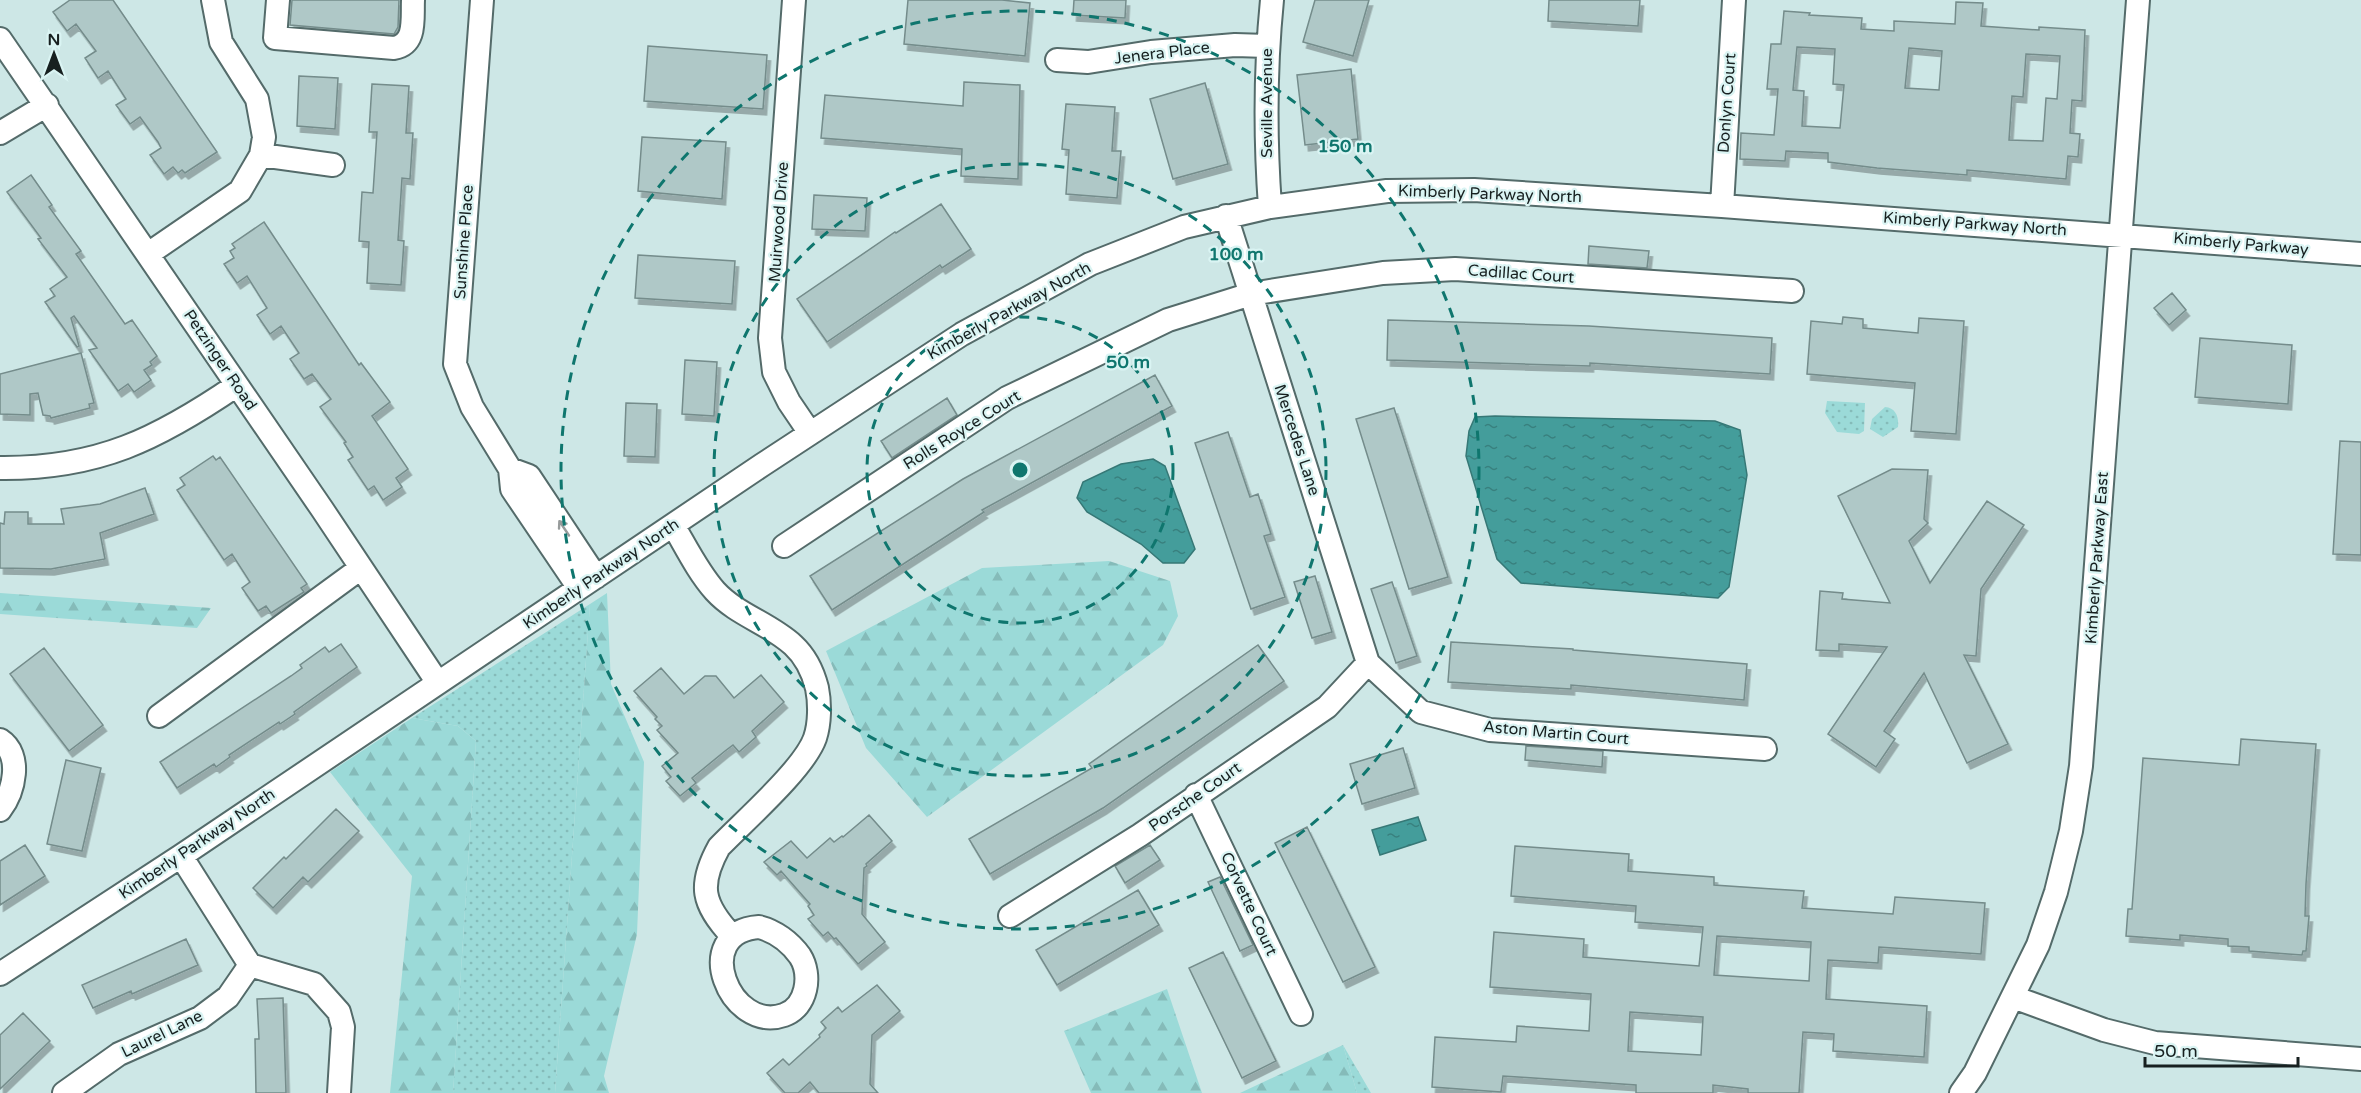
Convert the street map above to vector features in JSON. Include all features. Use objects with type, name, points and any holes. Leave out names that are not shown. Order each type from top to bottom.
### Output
[{"type":"street","points":[[148,254],[240,191],[261,155],[264,137],[257,99],[221,42],[213,0]]},
{"type":"street","points":[[278,0],[275,38],[394,48],[407,43],[411,38],[413,0]]},
{"type":"street","name":"Sunshine Place","points":[[482,0],[455,364],[472,407],[510,469],[512,489],[588,582]]},
{"type":"street","name":"Muirwood Drive","points":[[794,0],[770,338],[774,372],[789,402],[810,433]]},
{"type":"street","name":"Seville Avenue","points":[[1270,207],[1265,140],[1267,46],[1272,0]]},
{"type":"street","name":"Donlyn Court","points":[[1722,206],[1734,0]]},
{"type":"street","name":"Kimberly Parkway East","points":[[1961,1093],[1975,1073],[2038,945],[2056,892],[2071,831],[2081,766],[2138,0]]},
{"type":"street","name":"Petzinger Road","points":[[0,39],[438,683]]},
{"type":"street","name":"Jenera Place","points":[[1057,60],[1088,62],[1151,52],[1235,45],[1267,46]]},
{"type":"street","points":[[0,133],[47,105]]},
{"type":"street","points":[[261,155],[333,165]]},
{"type":"street","name":"Kimberly Parkway North","points":[[0,974],[181,856],[810,433],[962,334],[1090,264],[1184,227],[1270,207],[1387,191],[1474,190],[2120,234]]},
{"type":"street","name":"Mercedes Lane","points":[[1226,216],[1368,663]]},
{"type":"street","name":"Kimberly Parkway","points":[[2120,234],[2361,254]]},
{"type":"street","name":"Cadillac Court","points":[[1251,294],[1383,273],[1455,269],[1792,291]]},
{"type":"street","name":"Rolls Royce Court","points":[[784,546],[1007,398],[1168,320],[1251,294]]},
{"type":"street","points":[[0,468],[46,466],[104,456],[157,434],[197,412],[237,385]]},
{"type":"street","points":[[673,525],[714,590],[744,615],[778,633],[795,647],[806,660],[818,693],[818,723],[815,738],[803,759],[719,847],[709,864],[704,884],[708,905],[719,923],[732,936]]},
{"type":"street","points":[[159,716],[361,568]]},
{"type":"street","name":"Aston Martin Court","points":[[1368,663],[1421,712],[1490,730],[1765,749]]},
{"type":"street","name":"Porsche Court","points":[[1010,916],[1140,835],[1327,707],[1368,663]]},
{"type":"street","points":[[0,740],[6,744],[13,759],[12,788],[0,810]]},
{"type":"street","name":"Corvette Court","points":[[1196,795],[1301,1014]]},
{"type":"street","points":[[181,856],[250,965],[314,984],[339,1012],[343,1027],[339,1093]]},
{"type":"street","name":"Laurel Lane","points":[[72,1091],[119,1054],[200,1018],[228,997],[250,965]]},
{"type":"street","points":[[2013,997],[2093,1026],[2155,1043],[2361,1059]]},
{"type":"green space","points":[[1827,401],[1865,403],[1864,431],[1859,434],[1837,432],[1825,413]]},
{"type":"green space","points":[[1885,407],[1892,409],[1896,414],[1898,427],[1883,437],[1870,429],[1872,419]]},
{"type":"green space","points":[[1109,561],[1170,581],[1178,616],[1163,645],[927,817],[866,748],[826,651],[982,568]]},
{"type":"green space","points":[[0,593],[211,608],[197,628],[0,614]]},
{"type":"green space","points":[[607,593],[611,684],[644,762],[637,934],[604,1076],[609,1093],[555,1093],[590,604]]},
{"type":"green space","points":[[590,604],[555,1093],[453,1093],[476,741],[458,726],[412,718]]},
{"type":"green space","points":[[412,718],[458,726],[476,741],[453,1093],[390,1093],[412,876],[330,772]]},
{"type":"green space","points":[[1167,989],[1202,1093],[1091,1093],[1064,1031]]},
{"type":"green space","points":[[1343,1045],[1371,1093],[1357,1093]]},
{"type":"green space","points":[[1343,1045],[1357,1093],[1240,1093]]},
{"type":"water","points":[[1475,417],[1715,421],[1740,430],[1747,475],[1729,587],[1718,598],[1521,583],[1497,559],[1466,456],[1469,431]]},
{"type":"water","points":[[1153,459],[1165,466],[1195,549],[1184,563],[1163,563],[1141,544],[1087,512],[1077,498],[1083,482],[1121,464]]},
{"type":"water","points":[[1418,817],[1426,840],[1380,855],[1372,830]]},
{"type":"building","points":[[70,0],[113,0],[217,152],[185,173],[182,170],[178,173],[173,167],[164,174],[150,155],[161,148],[158,142],[140,117],[130,124],[116,105],[126,99],[108,71],[98,78],[85,58],[96,51],[76,24],[67,31],[53,12]]},
{"type":"building","points":[[292,0],[399,0],[398,27],[394,34],[290,25]]},
{"type":"building","points":[[908,0],[1002,0],[1030,3],[1025,56],[904,44]]},
{"type":"building","points":[[1074,0],[1126,0],[1125,18],[1073,15]]},
{"type":"building","points":[[1315,0],[1369,0],[1353,56],[1303,42]]},
{"type":"building","points":[[1549,0],[1640,0],[1638,26],[1548,21]]},
{"type":"building","points":[[1956,2],[1983,3],[1981,26],[2085,30],[2082,101],[2072,100],[2070,133],[2080,134],[2078,157],[2068,156],[2066,179],[1967,170],[1967,175],[1877,168],[1828,162],[1828,153],[1786,151],[1785,161],[1740,159],[1741,133],[1774,135],[1778,89],[1767,89],[1771,44],[1781,44],[1784,11],[1862,18],[1861,29],[1894,31],[1894,21],[1955,24]],"holes":[[[1797,47],[1835,49],[1833,84],[1844,85],[1840,128],[1802,126],[1804,91],[1793,90]],[[1909,48],[1942,51],[1939,90],[1905,88]],[[2026,54],[2060,56],[2057,99],[2046,98],[2043,141],[2009,140],[2012,96],[2023,97]]]},
{"type":"building","points":[[648,46],[767,55],[763,109],[644,101]]},
{"type":"building","points":[[1351,69],[1358,139],[1305,145],[1297,75]]},
{"type":"building","points":[[299,76],[338,78],[335,129],[297,126]]},
{"type":"building","points":[[964,82],[1020,85],[1018,179],[961,176],[962,149],[821,138],[825,95],[963,106]]},
{"type":"building","points":[[1205,83],[1228,164],[1173,179],[1150,99]]},
{"type":"building","points":[[372,84],[409,86],[406,133],[413,133],[410,179],[402,178],[398,240],[404,241],[401,285],[367,283],[369,242],[359,241],[362,192],[373,193],[377,132],[369,132]]},
{"type":"building","points":[[1066,104],[1115,107],[1112,151],[1121,151],[1117,198],[1066,194],[1069,150],[1062,149]]},
{"type":"building","points":[[642,137],[726,142],[722,199],[638,191]]},
{"type":"building","points":[[31,175],[52,205],[49,207],[81,251],[76,254],[125,324],[132,320],[157,356],[150,362],[152,365],[144,370],[151,380],[134,392],[128,384],[118,391],[89,350],[97,348],[74,316],[71,318],[79,346],[77,347],[45,302],[55,296],[50,289],[67,277],[7,192]]},
{"type":"building","points":[[814,195],[867,198],[865,231],[812,229]]},
{"type":"building","points":[[941,204],[971,249],[942,268],[940,265],[827,342],[797,299],[895,232]]},
{"type":"building","points":[[264,222],[359,365],[361,363],[390,402],[372,416],[408,469],[396,478],[402,487],[383,500],[374,486],[368,490],[348,460],[353,457],[344,443],[346,442],[320,407],[331,399],[312,374],[304,379],[290,359],[299,353],[281,326],[270,334],[257,315],[267,308],[247,276],[237,283],[224,264],[234,258],[230,251],[235,248],[232,244]]},
{"type":"building","points":[[1589,246],[1649,251],[1647,268],[1588,264]]},
{"type":"building","points":[[638,255],[735,261],[732,304],[635,298]]},
{"type":"building","points":[[2172,293],[2186,310],[2169,325],[2154,308]]},
{"type":"building","points":[[1843,317],[1863,319],[1863,328],[1918,333],[1919,318],[1964,321],[1956,434],[1911,431],[1915,383],[1807,374],[1811,321],[1842,324]]},
{"type":"building","points":[[1388,320],[1589,326],[1772,338],[1770,374],[1590,363],[1590,366],[1387,360]]},
{"type":"building","points":[[2200,338],[2292,345],[2288,404],[2195,397]]},
{"type":"building","points":[[81,353],[94,403],[89,404],[90,408],[51,418],[43,415],[38,393],[30,394],[30,415],[0,414],[0,374]]},
{"type":"building","points":[[685,360],[717,362],[714,416],[682,414]]},
{"type":"building","points":[[1155,375],[1172,406],[982,510],[984,512],[832,610],[810,576],[963,479]]},
{"type":"building","points":[[947,398],[957,415],[892,458],[881,441]]},
{"type":"building","points":[[626,403],[657,404],[655,457],[624,456]]},
{"type":"building","points":[[1394,408],[1448,577],[1409,589],[1356,419]]},
{"type":"building","points":[[1228,432],[1250,497],[1258,494],[1271,534],[1264,536],[1285,597],[1251,609],[1195,443]]},
{"type":"building","points":[[2340,441],[2361,442],[2361,555],[2333,554]]},
{"type":"building","points":[[213,456],[216,460],[220,457],[307,584],[301,588],[304,592],[271,613],[266,606],[258,611],[242,588],[250,582],[232,554],[224,560],[177,490],[185,485],[180,478]]},
{"type":"building","points":[[1892,469],[1928,470],[1924,519],[1928,523],[1909,541],[1930,583],[1987,501],[2024,525],[1981,589],[1976,656],[1964,655],[2008,744],[1967,763],[1924,673],[1884,731],[1895,739],[1876,767],[1828,734],[1887,647],[1839,644],[1839,651],[1816,650],[1820,591],[1843,593],[1842,599],[1890,603],[1838,496]]},
{"type":"building","points":[[145,488],[154,514],[100,533],[105,559],[51,569],[0,568],[0,523],[4,524],[5,512],[28,512],[28,524],[64,524],[61,509],[100,504]]},
{"type":"building","points":[[1315,576],[1332,632],[1312,638],[1294,582]]},
{"type":"building","points":[[1392,582],[1417,656],[1396,663],[1371,589]]},
{"type":"building","points":[[1451,642],[1573,649],[1747,664],[1744,700],[1571,685],[1571,689],[1448,682]]},
{"type":"building","points":[[341,644],[357,667],[294,712],[295,714],[229,755],[230,757],[216,767],[214,764],[177,788],[160,762],[291,676],[302,668],[300,665],[325,647],[329,652]]},
{"type":"building","points":[[1258,645],[1284,681],[1103,808],[990,874],[969,839],[1092,768],[1089,764]]},
{"type":"building","points":[[44,648],[103,725],[69,751],[10,674]]},
{"type":"building","points":[[661,668],[684,694],[705,676],[716,676],[734,698],[761,675],[784,702],[752,731],[756,737],[739,752],[733,745],[725,751],[692,778],[696,783],[680,796],[666,781],[671,777],[662,766],[678,753],[657,730],[662,726],[655,719],[657,717],[634,691]]},
{"type":"building","points":[[2241,739],[2316,744],[2306,884],[2305,916],[2309,916],[2306,951],[2303,951],[2302,955],[2249,951],[2249,947],[2228,946],[2228,939],[2180,935],[2180,940],[2126,936],[2128,909],[2132,909],[2143,758],[2239,765]]},
{"type":"building","points":[[1526,746],[1603,751],[1602,767],[1525,760]]},
{"type":"building","points":[[1403,748],[1415,788],[1362,804],[1350,764]]},
{"type":"building","points":[[66,760],[101,768],[82,851],[47,844]]},
{"type":"building","points":[[336,809],[359,831],[308,882],[303,877],[273,908],[253,888]]},
{"type":"building","points":[[869,815],[892,841],[864,868],[862,914],[885,942],[858,964],[836,938],[834,939],[828,932],[823,936],[808,919],[814,915],[808,906],[810,904],[781,871],[777,875],[764,862],[791,841],[807,858],[830,838],[834,842],[843,837]]},
{"type":"building","points":[[1307,827],[1375,967],[1343,982],[1275,843]]},
{"type":"building","points":[[25,845],[45,876],[0,905],[0,861]]},
{"type":"building","points":[[1150,845],[1160,860],[1125,883],[1115,866]]},
{"type":"building","points":[[1515,846],[1629,854],[1628,871],[1714,877],[1714,885],[1804,891],[1802,908],[1893,914],[1895,897],[1985,903],[1981,954],[1879,947],[1878,963],[1828,960],[1826,999],[1927,1006],[1924,1057],[1833,1051],[1834,1034],[1803,1032],[1799,1093],[1748,1093],[1748,1089],[1713,1085],[1713,1093],[1636,1093],[1636,1085],[1503,1076],[1501,1092],[1432,1087],[1435,1037],[1516,1042],[1517,1026],[1589,1031],[1591,994],[1490,987],[1494,932],[1584,939],[1583,957],[1699,966],[1703,927],[1635,922],[1636,906],[1511,896]],"holes":[[[1717,936],[1811,942],[1809,981],[1714,975]],[[1630,1012],[1703,1017],[1701,1055],[1628,1051]]]},
{"type":"building","points":[[1220,877],[1253,945],[1240,951],[1208,882]]},
{"type":"building","points":[[1138,890],[1159,925],[1057,985],[1036,950]]},
{"type":"building","points":[[186,939],[198,965],[132,994],[131,991],[93,1008],[82,985]]},
{"type":"building","points":[[1223,952],[1276,1061],[1242,1078],[1189,968]]},
{"type":"building","points":[[877,985],[900,1011],[872,1035],[870,1084],[878,1093],[819,1093],[810,1082],[798,1093],[785,1093],[767,1073],[783,1059],[789,1065],[820,1037],[819,1035],[826,1028],[821,1022],[838,1007],[842,1012]]},
{"type":"building","points":[[283,998],[286,1093],[256,1093],[255,1039],[259,1039],[257,999]]},
{"type":"building","points":[[23,1013],[50,1041],[0,1089],[0,1035]]}]
